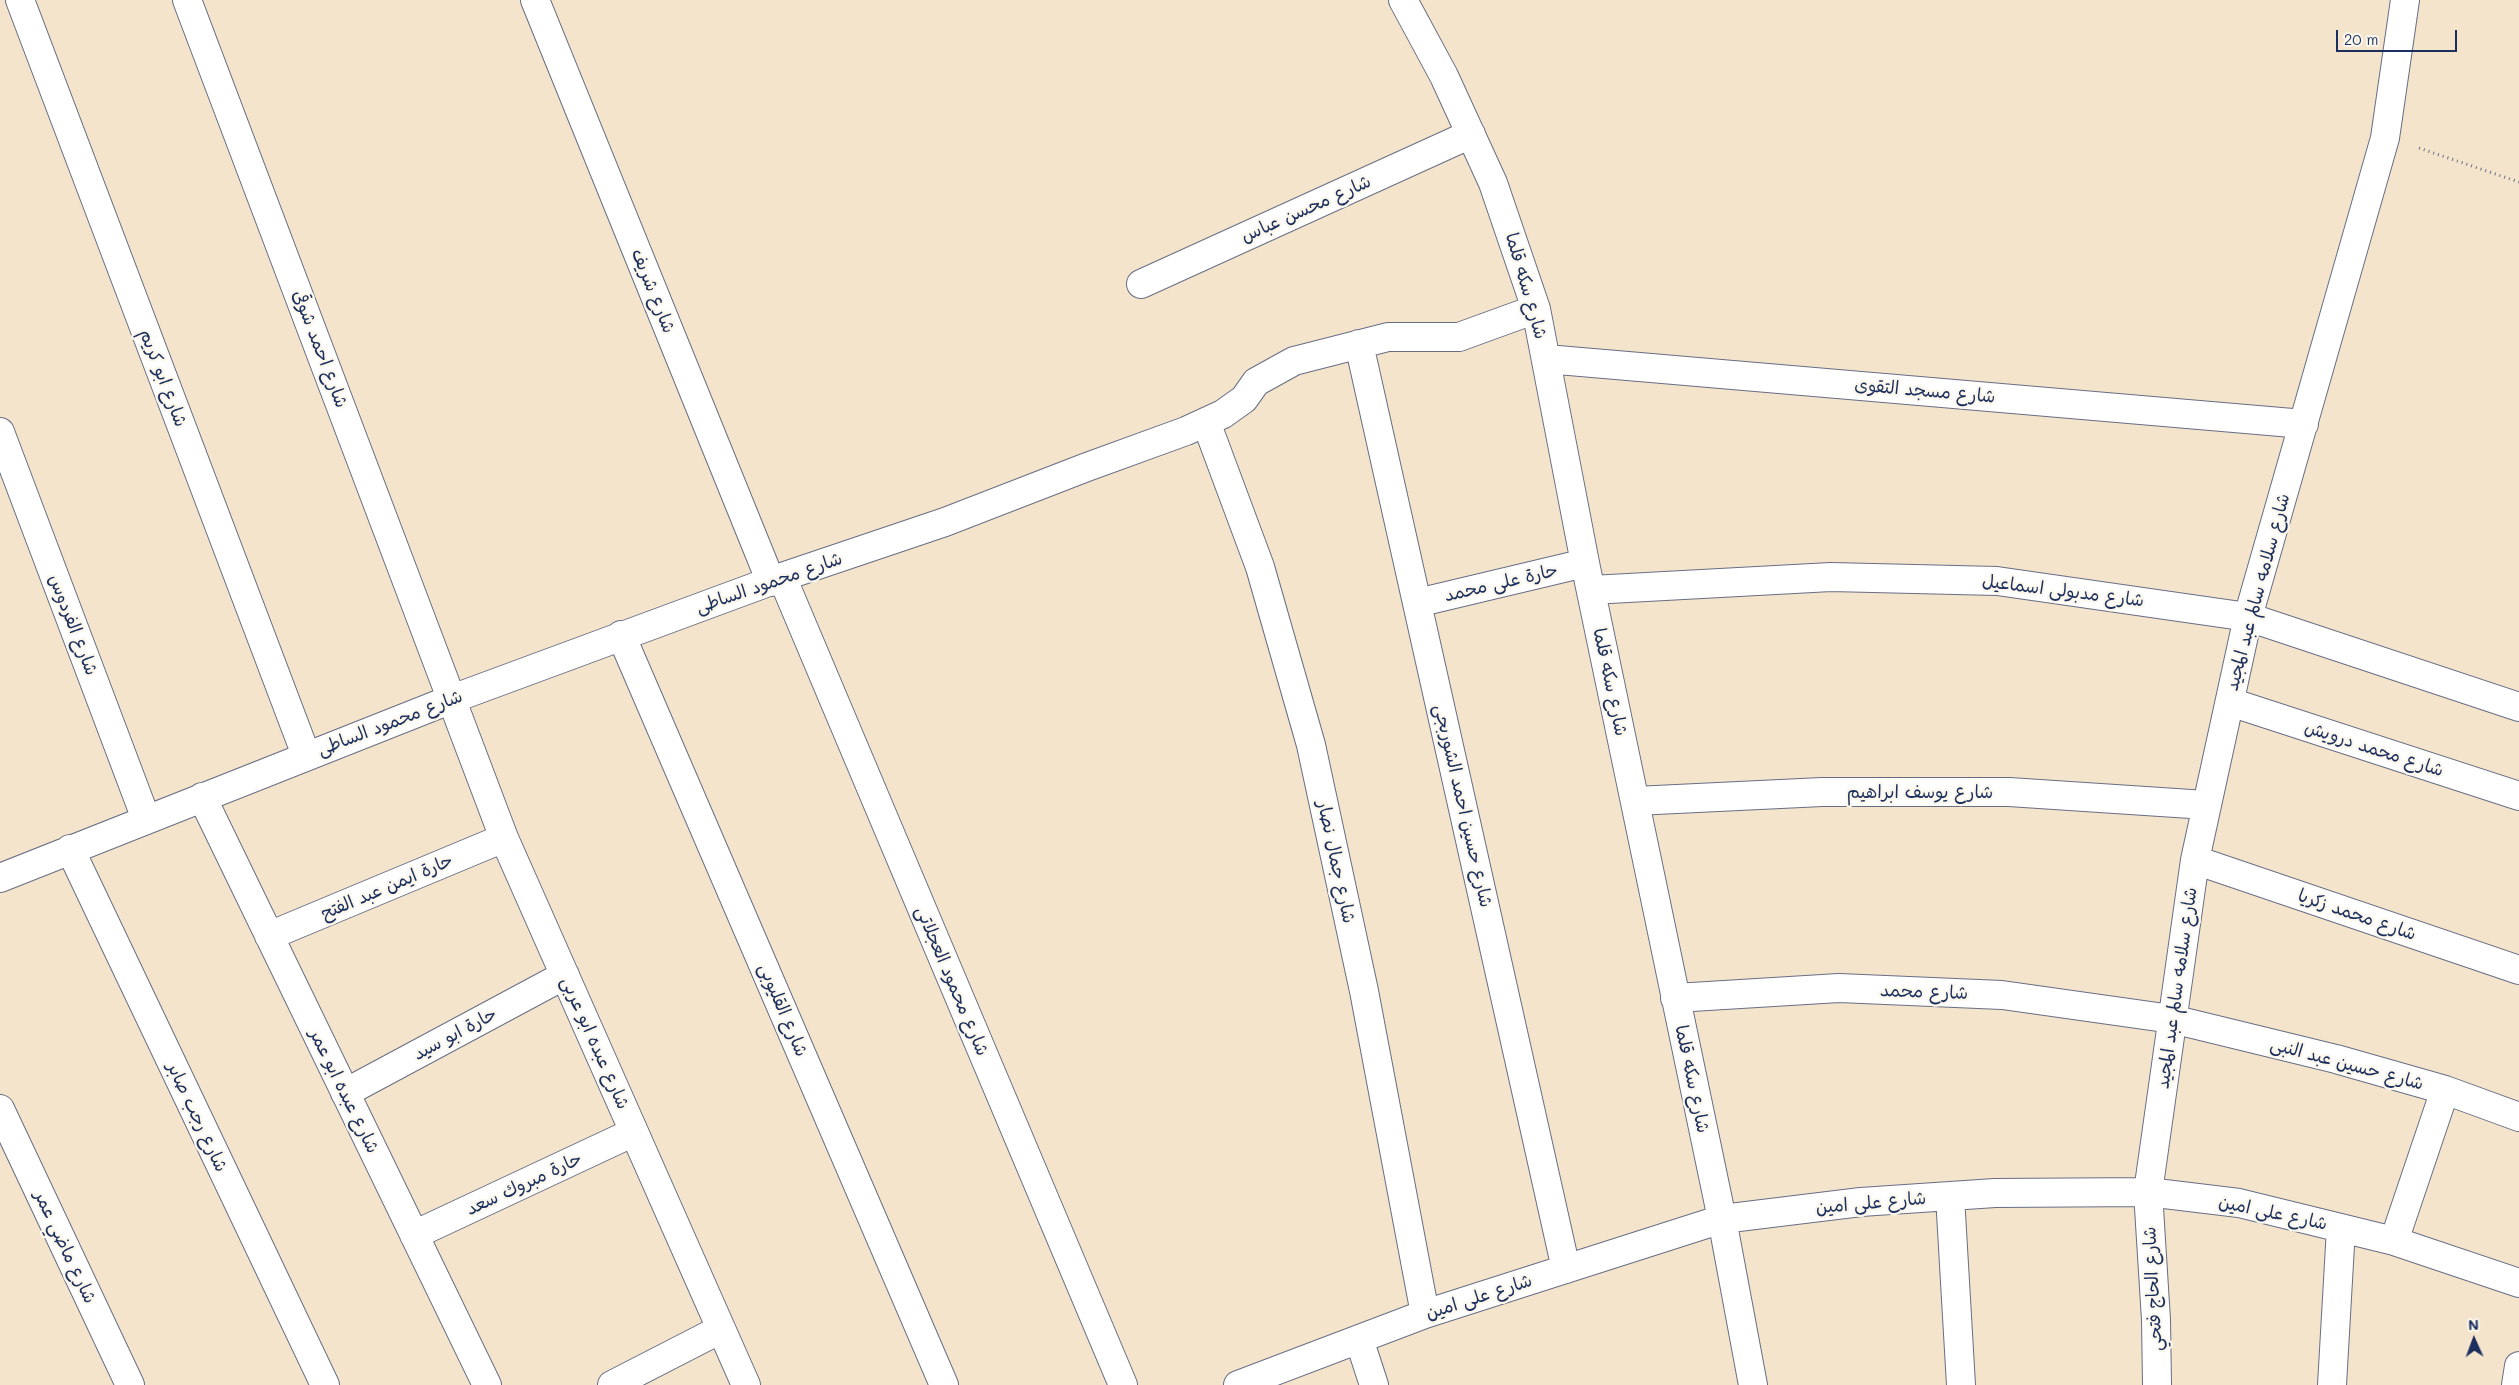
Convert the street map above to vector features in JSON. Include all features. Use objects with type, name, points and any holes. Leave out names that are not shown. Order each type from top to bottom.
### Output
[{"type":"street","name":"شارع ابو كريم","points":[[20,0],[306,755]]},
{"type":"street","name":"شارع احمد شوقى","points":[[187,0],[452,699]]},
{"type":"street","name":"شارع شريف","points":[[535,0],[776,579]]},
{"type":"street","name":"شارع سكه قلما","points":[[1403,0],[1444,76],[1493,183],[1536,309],[1585,563],[1674,998],[1722,1219],[1753,1385]]},
{"type":"street","name":"شارع سلامه سالم عبد المجيد","points":[[2148,1192],[2194,860],[2248,616],[2385,138],[2405,0]]},
{"type":"street","name":"شارع محسن عباس","points":[[1141,284],[1471,134]]},
{"type":"street","name":"شارع محمود الساطى","points":[[0,878],[306,755],[452,699],[776,579],[945,522],[1206,422],[1223,414],[1244,399],[1256,382],[1276,369],[1294,361],[1388,337],[1459,337],[1536,309]]},
{"type":"street","name":"شارع حسين احمد الشوربجى","points":[[1359,344],[1566,1269]]},
{"type":"street","name":"شارع مسجد التقوى","points":[[1546,359],[2304,424]]},
{"type":"street","name":"شارع جمال نصار","points":[[1206,422],[1260,566],[1310,745],[1364,991],[1425,1314]]},
{"type":"street","name":"شارع الفردوس","points":[[0,432],[146,819]]},
{"type":"street","name":"حارة على محمد","points":[[1417,603],[1585,563]]},
{"type":"street","name":"شارع مدبولى اسماعيل","points":[[1591,590],[1831,577],[1998,581],[2248,616],[2519,707]]},
{"type":"street","name":"شارع محمود العجلاتى","points":[[776,579],[1123,1385]]},
{"type":"street","name":"شارع القليوبى","points":[[621,636],[944,1385]]},
{"type":"street","name":"شارع عبده ابو عربى","points":[[452,699],[504,838],[746,1385]]},
{"type":"street","name":"شارع محمد درويش","points":[[2230,702],[2519,796]]},
{"type":"street","name":"شارع يوسف ابراهيم","points":[[1635,802],[1822,792],[1999,792],[2206,805]]},
{"type":"street","name":"شارع عبده ابو عمر","points":[[202,797],[487,1385]]},
{"type":"street","name":"حارة ايمن عبد الفتح","points":[[269,936],[504,838]]},
{"type":"street","name":"شارع رجب صابر","points":[[70,849],[325,1385]]},
{"type":"street","name":"شارع محمد زكريا","points":[[2194,860],[2519,970]]},
{"type":"street","name":"حارة ابو سيد","points":[[345,1093],[565,975]]},
{"type":"street","name":"شارع محمد","points":[[1674,998],[1838,988],[2002,995],[2172,1019]]},
{"type":"street","name":"شارع حسين عبد النبى","points":[[2172,1019],[2336,1059],[2445,1090],[2519,1117]]},
{"type":"street","points":[[2394,1241],[2445,1090]]},
{"type":"street","name":"شارع ماضي عمر","points":[[0,1109],[130,1385]]},
{"type":"street","name":"حارة مبروك سعد","points":[[414,1235],[634,1132]]},
{"type":"street","name":"شارع على امين","points":[[1238,1385],[1425,1314],[1722,1219],[1861,1202],[1995,1193],[2148,1192],[2239,1203],[2394,1241],[2519,1284]]},
{"type":"street","name":"شارع الحاج فتحي","points":[[2148,1192],[2156,1320],[2157,1385]]},
{"type":"street","points":[[1950,1196],[1961,1385]]},
{"type":"street","points":[[2332,1385],[2341,1228]]},
{"type":"street","points":[[612,1385],[721,1329]]},
{"type":"street","points":[[1359,1339],[1374,1385]]},
{"type":"street","points":[[2516,1385],[2519,1366]]},
{"type":"path","points":[[2385,138],[2519,182]]}]
